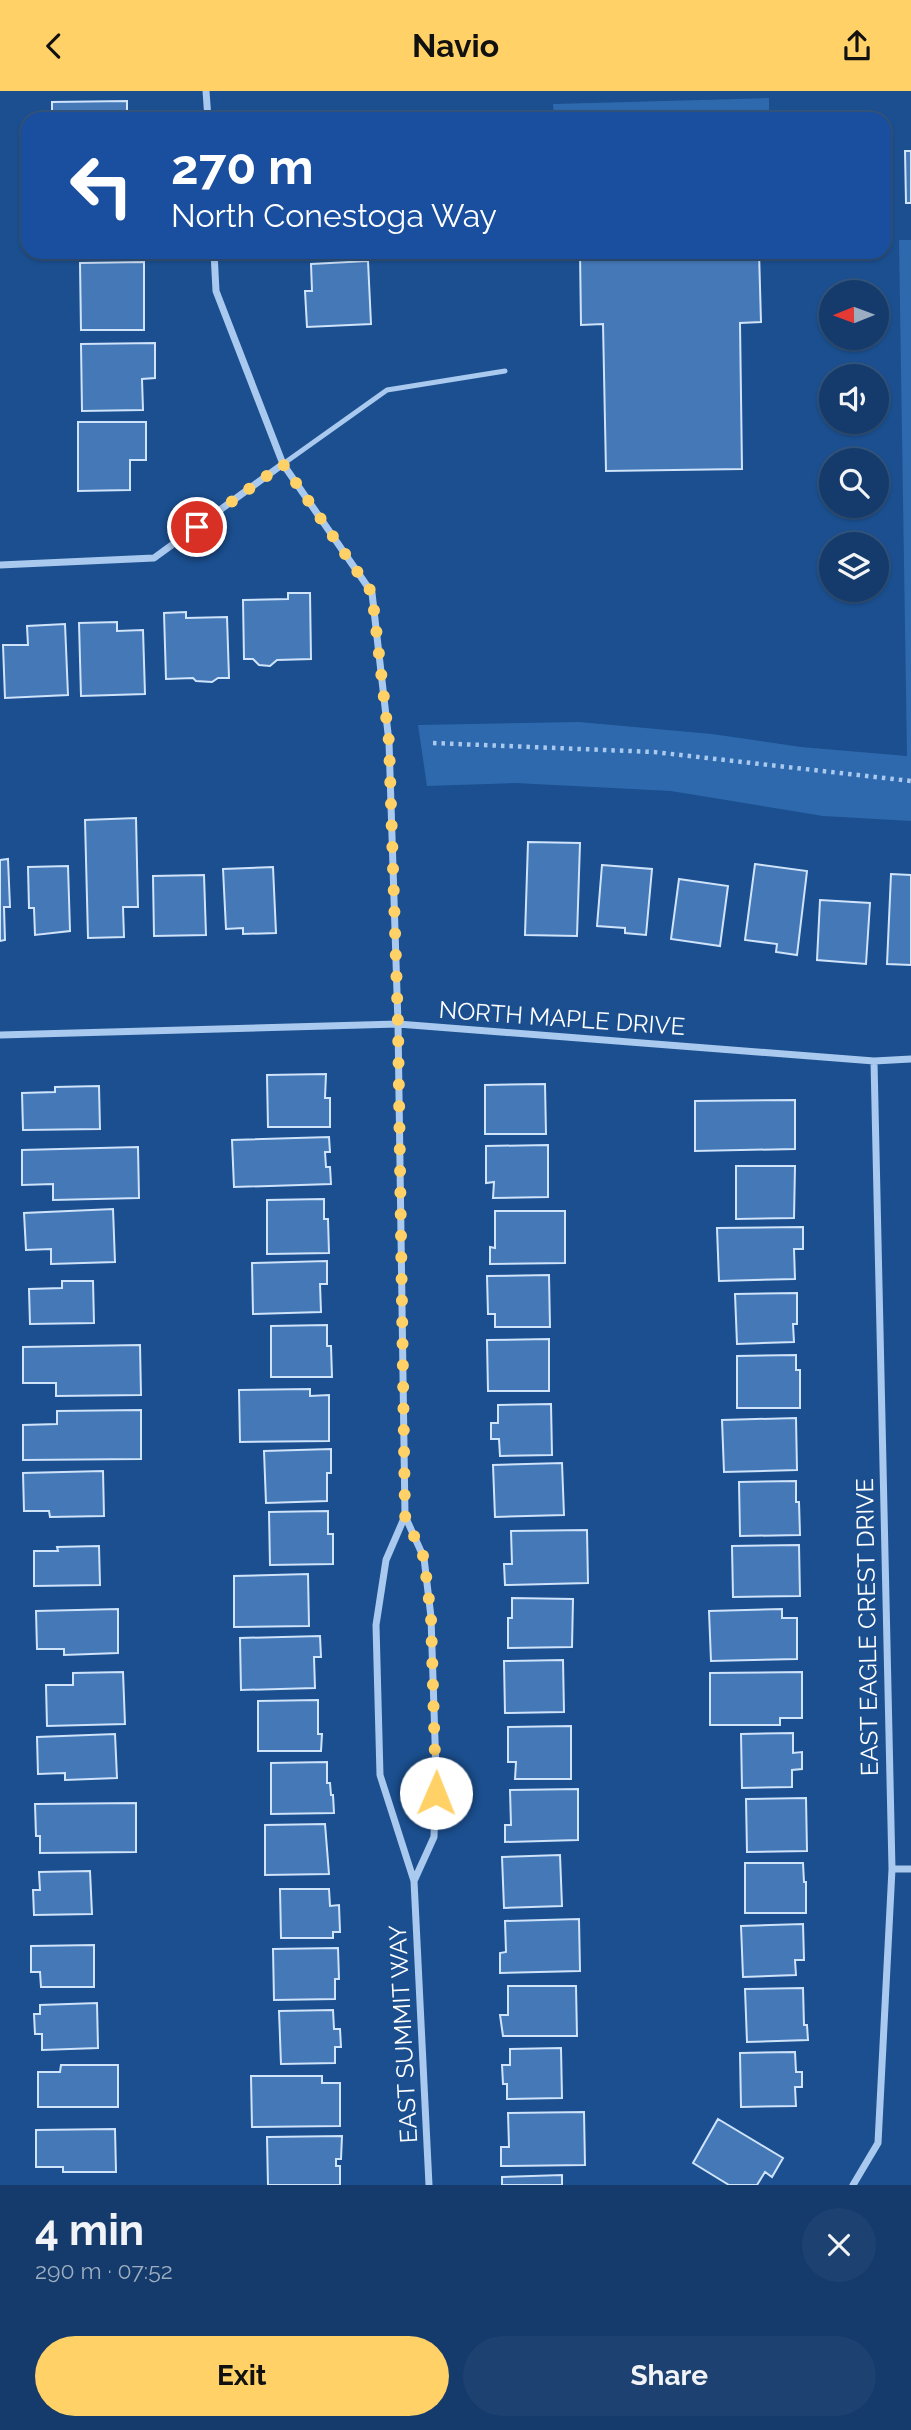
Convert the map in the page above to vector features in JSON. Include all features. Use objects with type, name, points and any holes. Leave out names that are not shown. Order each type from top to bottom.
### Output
[{"type":"street","points":[[206,91],[208,112]]},
{"type":"street","name":"EAST SUMMIT WAY","points":[[214,259],[216,291],[283,464],[372,593],[389,742],[398,1024],[405,1516],[424,1558],[431,1617],[436,1771],[434,1837],[414,1881]]},
{"type":"street","points":[[0,565],[154,558],[283,464]]},
{"type":"street","name":"NORTH MAPLE DRIVE","points":[[0,1035],[398,1024],[874,1061],[911,1059]]},
{"type":"street","name":"EAST EAGLE CREST DRIVE","points":[[853,2185],[878,2143],[891,1869],[874,1061]]},
{"type":"street","name":"EAST SUMMIT WAY","points":[[405,1516],[386,1560],[376,1625],[380,1775],[414,1881],[429,2185]]},
{"type":"street","points":[[891,1869],[911,1869]]},
{"type":"lane","points":[[283,464],[387,390],[505,371]]},
{"type":"path","points":[[433,743],[654,752],[911,781]]},
{"type":"shaded area","points":[[769,98],[769,112],[554,112],[553,104]]},
{"type":"shaded area","points":[[899,240],[911,240],[911,821],[823,816],[671,791],[515,783],[427,786],[418,725],[579,722],[907,756]]},
{"type":"building","points":[[127,101],[127,112],[52,112],[52,102]]},
{"type":"building","points":[[905,151],[911,151],[911,203],[906,203]]},
{"type":"building","points":[[580,259],[759,259],[761,322],[740,323],[742,469],[606,471],[603,324],[581,325]]},
{"type":"building","points":[[368,261],[371,324],[307,327],[305,291],[312,291],[311,264]]},
{"type":"building","points":[[144,262],[144,330],[81,330],[80,263]]},
{"type":"building","points":[[155,343],[155,378],[142,379],[143,410],[82,411],[81,344]]},
{"type":"building","points":[[78,422],[146,422],[146,460],[130,460],[130,490],[78,491]]},
{"type":"building","points":[[288,593],[310,593],[311,659],[277,660],[270,666],[259,665],[253,659],[244,659],[243,600],[288,599]]},
{"type":"building","points":[[186,612],[186,618],[227,617],[229,678],[218,678],[212,682],[196,681],[193,678],[166,679],[164,613]]},
{"type":"building","points":[[117,622],[117,631],[143,630],[145,694],[81,696],[79,623]]},
{"type":"building","points":[[65,624],[68,695],[5,698],[3,645],[28,645],[27,626]]},
{"type":"building","points":[[136,818],[138,907],[123,907],[124,937],[88,938],[85,820]]},
{"type":"building","points":[[528,842],[580,843],[577,936],[525,935]]},
{"type":"building","points":[[8,859],[10,907],[4,907],[5,940],[0,941],[0,860]]},
{"type":"building","points":[[755,864],[807,871],[797,955],[776,952],[777,944],[745,940]]},
{"type":"building","points":[[602,865],[652,869],[646,935],[625,933],[625,928],[597,926]]},
{"type":"building","points":[[68,866],[70,931],[35,935],[34,908],[29,908],[28,867]]},
{"type":"building","points":[[273,867],[276,933],[243,934],[243,928],[226,929],[223,869]]},
{"type":"building","points":[[891,874],[911,875],[911,965],[887,964]]},
{"type":"building","points":[[204,875],[206,935],[154,936],[153,876]]},
{"type":"building","points":[[679,879],[728,886],[720,946],[671,939]]},
{"type":"building","points":[[820,900],[870,903],[866,964],[817,960]]},
{"type":"building","points":[[326,1074],[325,1098],[330,1098],[330,1127],[268,1127],[267,1075]]},
{"type":"building","points":[[545,1084],[546,1134],[485,1134],[485,1085]]},
{"type":"building","points":[[99,1086],[100,1129],[23,1130],[22,1093],[55,1092],[55,1087]]},
{"type":"building","points":[[795,1100],[795,1149],[695,1151],[695,1101]]},
{"type":"building","points":[[329,1137],[330,1152],[325,1152],[326,1167],[330,1167],[331,1184],[234,1187],[232,1140]]},
{"type":"building","points":[[548,1145],[548,1197],[493,1198],[494,1182],[486,1183],[486,1146]]},
{"type":"building","points":[[138,1147],[139,1198],[53,1200],[53,1184],[22,1185],[22,1150]]},
{"type":"building","points":[[736,1166],[795,1166],[794,1218],[736,1219]]},
{"type":"building","points":[[324,1199],[324,1219],[328,1219],[329,1253],[267,1254],[267,1200]]},
{"type":"building","points":[[113,1209],[115,1262],[51,1264],[51,1249],[26,1250],[24,1213]]},
{"type":"building","points":[[495,1211],[565,1211],[565,1263],[490,1264],[490,1247],[495,1248]]},
{"type":"building","points":[[803,1227],[803,1249],[794,1249],[795,1279],[719,1281],[717,1228]]},
{"type":"building","points":[[327,1261],[327,1284],[320,1284],[321,1312],[253,1314],[252,1263]]},
{"type":"building","points":[[549,1275],[550,1327],[495,1327],[495,1314],[488,1314],[487,1276]]},
{"type":"building","points":[[62,1281],[93,1281],[94,1323],[30,1324],[29,1289],[62,1288]]},
{"type":"building","points":[[797,1293],[794,1342],[737,1344],[735,1294]]},
{"type":"building","points":[[327,1325],[332,1377],[271,1377],[271,1326]]},
{"type":"building","points":[[549,1339],[549,1391],[488,1391],[487,1340]]},
{"type":"building","points":[[140,1345],[141,1395],[56,1396],[56,1383],[23,1383],[23,1347]]},
{"type":"building","points":[[796,1355],[796,1370],[800,1370],[800,1408],[737,1408],[737,1356]]},
{"type":"building","points":[[310,1389],[310,1396],[329,1395],[329,1441],[240,1442],[239,1390]]},
{"type":"building","points":[[551,1404],[552,1455],[500,1456],[499,1439],[491,1439],[491,1423],[498,1423],[498,1405]]},
{"type":"building","points":[[141,1410],[141,1459],[23,1460],[23,1425],[57,1424],[57,1411]]},
{"type":"building","points":[[796,1418],[797,1470],[724,1472],[722,1420]]},
{"type":"building","points":[[331,1449],[331,1473],[327,1473],[327,1501],[266,1503],[264,1451]]},
{"type":"building","points":[[562,1463],[564,1515],[495,1517],[493,1465]]},
{"type":"building","points":[[103,1471],[104,1516],[50,1517],[49,1511],[24,1511],[23,1473]]},
{"type":"building","points":[[796,1481],[800,1535],[740,1536],[739,1482]]},
{"type":"building","points":[[328,1511],[328,1534],[333,1534],[333,1564],[270,1565],[269,1512]]},
{"type":"building","points":[[587,1530],[588,1583],[505,1585],[504,1564],[512,1564],[511,1531]]},
{"type":"building","points":[[799,1545],[800,1596],[733,1597],[732,1546]]},
{"type":"building","points":[[99,1546],[100,1585],[34,1586],[34,1551],[58,1551],[57,1547]]},
{"type":"building","points":[[308,1574],[309,1626],[234,1627],[234,1576]]},
{"type":"building","points":[[512,1598],[573,1599],[572,1647],[508,1648],[508,1618],[512,1618]]},
{"type":"building","points":[[118,1609],[118,1653],[64,1655],[64,1649],[37,1649],[36,1611]]},
{"type":"building","points":[[782,1609],[782,1618],[797,1618],[797,1659],[711,1661],[709,1611]]},
{"type":"building","points":[[320,1636],[321,1657],[314,1657],[315,1688],[241,1690],[240,1638]]},
{"type":"building","points":[[563,1660],[564,1712],[505,1713],[504,1661]]},
{"type":"building","points":[[123,1672],[125,1724],[47,1726],[46,1685],[73,1685],[73,1673]]},
{"type":"building","points":[[802,1672],[802,1718],[780,1718],[780,1725],[710,1725],[710,1673]]},
{"type":"building","points":[[318,1700],[321,1751],[258,1751],[258,1701]]},
{"type":"building","points":[[571,1726],[571,1779],[515,1779],[516,1762],[508,1762],[508,1727]]},
{"type":"building","points":[[793,1733],[793,1753],[802,1752],[802,1769],[792,1770],[792,1787],[742,1788],[741,1734]]},
{"type":"building","points":[[115,1734],[117,1778],[65,1780],[65,1773],[38,1774],[37,1737]]},
{"type":"building","points":[[327,1762],[327,1783],[330,1783],[333,1795],[334,1813],[271,1814],[271,1763]]},
{"type":"building","points":[[578,1789],[578,1840],[505,1842],[505,1825],[511,1825],[510,1790]]},
{"type":"building","points":[[806,1798],[807,1851],[747,1852],[746,1799]]},
{"type":"building","points":[[136,1803],[136,1852],[40,1853],[40,1836],[36,1836],[35,1804]]},
{"type":"building","points":[[325,1824],[329,1874],[265,1875],[265,1825]]},
{"type":"building","points":[[560,1855],[562,1906],[504,1908],[502,1857]]},
{"type":"building","points":[[745,1863],[803,1863],[806,1913],[745,1913]]},
{"type":"building","points":[[90,1871],[92,1914],[34,1915],[33,1890],[40,1890],[39,1872]]},
{"type":"building","points":[[280,1889],[329,1889],[330,1906],[339,1905],[340,1932],[333,1932],[333,1938],[281,1938]]},
{"type":"building","points":[[579,1919],[580,1971],[500,1973],[500,1953],[506,1952],[505,1921]]},
{"type":"building","points":[[803,1924],[804,1960],[795,1960],[796,1975],[743,1977],[741,1926]]},
{"type":"building","points":[[94,1945],[94,1987],[41,1987],[40,1972],[31,1972],[31,1946]]},
{"type":"building","points":[[338,1948],[339,1979],[335,1979],[335,1999],[274,2000],[273,1949]]},
{"type":"building","points":[[508,1986],[576,1986],[577,2036],[503,2036],[500,2015],[508,2015]]},
{"type":"building","points":[[803,1988],[804,2025],[807,2025],[808,2040],[747,2042],[745,1989]]},
{"type":"building","points":[[97,2003],[98,2048],[42,2050],[42,2034],[35,2034],[34,2014],[40,2014],[40,2005]]},
{"type":"building","points":[[333,2010],[334,2029],[340,2029],[341,2047],[335,2047],[335,2063],[281,2064],[279,2011]]},
{"type":"building","points":[[561,2048],[562,2098],[507,2099],[507,2084],[503,2084],[502,2065],[510,2065],[510,2049]]},
{"type":"building","points":[[795,2052],[796,2072],[802,2072],[802,2087],[795,2087],[796,2106],[741,2107],[740,2053]]},
{"type":"building","points":[[61,2065],[118,2065],[118,2107],[38,2107],[38,2072],[60,2072]]},
{"type":"building","points":[[251,2076],[322,2076],[322,2083],[340,2083],[340,2126],[252,2127]]},
{"type":"building","points":[[584,2112],[585,2165],[501,2166],[501,2147],[509,2147],[508,2113]]},
{"type":"building","points":[[718,2119],[783,2158],[772,2177],[765,2172],[757,2185],[729,2185],[693,2163]]},
{"type":"building","points":[[115,2129],[116,2172],[63,2172],[63,2167],[36,2167],[36,2130]]},
{"type":"building","points":[[342,2136],[341,2159],[336,2159],[336,2166],[340,2166],[340,2185],[268,2185],[267,2137]]},
{"type":"building","points":[[562,2175],[562,2185],[502,2185],[502,2177]]},
{"type":"route","points":[[197,527],[283,464],[372,593],[389,742],[398,1024],[405,1516],[424,1558],[431,1617],[436,1793]]}]
